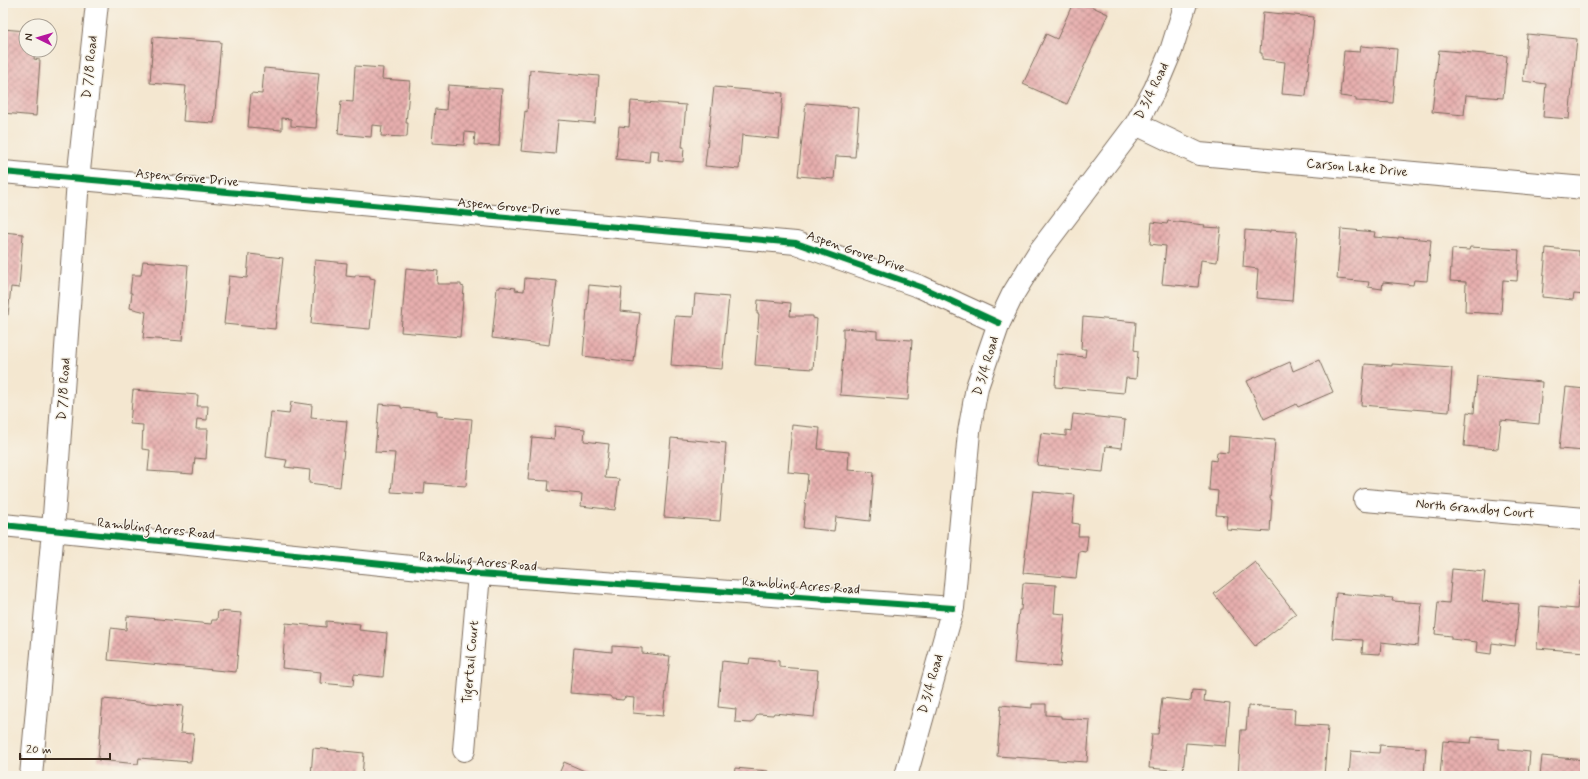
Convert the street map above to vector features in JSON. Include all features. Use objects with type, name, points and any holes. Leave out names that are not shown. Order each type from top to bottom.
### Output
[{"type":"street","name":"D 7/8 Road","points":[[31,776],[53,530],[78,180],[97,3]]},
{"type":"street","name":"D 3/4 Road","points":[[906,776],[953,608],[969,432],[977,387],[999,323],[1013,294],[1039,252],[1136,124],[1155,88],[1171,52],[1186,3]]},
{"type":"street","name":"Carson Lake Drive","points":[[1136,124],[1199,154],[1585,188]]},
{"type":"street","name":"Aspen Grove Drive","points":[[3,172],[78,180],[796,243],[921,287],[999,323]]},
{"type":"street","name":"North Grandby Court","points":[[1366,500],[1585,519]]},
{"type":"street","name":"Rambling Acres Road","points":[[3,525],[479,574],[953,608]]},
{"type":"street","name":"Tigertail Court","points":[[464,750],[479,574]]},
{"type":"building","points":[[1073,3],[1084,3],[1108,14],[1067,104],[1023,84],[1046,34],[1057,39]]},
{"type":"building","points":[[1263,12],[1314,17],[1306,96],[1282,94],[1285,62],[1262,59],[1262,53],[1260,53]]},
{"type":"building","points":[[3,29],[18,30],[18,58],[34,58],[40,60],[36,116],[3,113]]},
{"type":"building","points":[[1527,34],[1577,39],[1569,119],[1543,117],[1546,84],[1523,81]]},
{"type":"building","points":[[153,37],[221,42],[214,123],[183,121],[186,86],[150,83]]},
{"type":"building","points":[[1361,46],[1397,49],[1393,103],[1356,101],[1356,98],[1340,96],[1344,51],[1360,52]]},
{"type":"building","points":[[1439,50],[1507,56],[1503,98],[1466,95],[1464,115],[1432,112]]},
{"type":"building","points":[[355,66],[383,68],[382,79],[410,81],[406,123],[408,123],[407,137],[381,136],[382,126],[372,125],[371,137],[338,134],[341,101],[353,102]]},
{"type":"building","points":[[264,68],[319,73],[315,114],[317,114],[316,128],[291,126],[291,119],[282,118],[282,130],[248,127],[251,93],[262,94]]},
{"type":"building","points":[[530,70],[599,76],[595,123],[558,120],[555,154],[521,151],[525,111],[527,112]]},
{"type":"building","points":[[448,85],[502,89],[499,146],[474,145],[475,133],[465,132],[464,145],[432,143],[435,109],[446,110]]},
{"type":"building","points":[[714,87],[783,93],[779,139],[742,135],[739,169],[705,166]]},
{"type":"building","points":[[631,101],[686,105],[682,147],[684,147],[683,162],[658,160],[659,151],[650,150],[649,162],[616,159],[619,126],[629,127]]},
{"type":"building","points":[[806,103],[859,108],[855,157],[836,156],[834,179],[798,176]]},
{"type":"building","points":[[1168,221],[1205,225],[1204,227],[1221,228],[1217,262],[1201,260],[1198,287],[1162,284],[1166,246],[1150,244],[1152,222],[1167,224]]},
{"type":"building","points":[[1341,229],[1375,232],[1374,237],[1398,239],[1398,237],[1431,240],[1427,281],[1414,280],[1413,285],[1383,282],[1382,289],[1368,287],[1369,282],[1337,279]]},
{"type":"building","points":[[1245,230],[1297,232],[1292,301],[1256,298],[1258,269],[1243,267]]},
{"type":"building","points":[[3,232],[23,234],[19,288],[11,287],[8,315],[3,315]]},
{"type":"building","points":[[1470,247],[1519,250],[1517,281],[1503,280],[1501,314],[1465,312],[1466,282],[1450,281],[1452,249],[1469,250]]},
{"type":"building","points":[[1546,248],[1579,251],[1579,256],[1585,256],[1585,295],[1574,294],[1573,300],[1542,297]]},
{"type":"building","points":[[249,254],[283,258],[275,329],[224,324],[229,276],[247,278]]},
{"type":"building","points":[[315,260],[347,263],[346,276],[370,276],[370,278],[375,279],[370,329],[311,324]]},
{"type":"building","points":[[143,261],[188,265],[182,341],[143,338],[146,312],[130,308],[132,293],[130,293],[132,275],[141,275]]},
{"type":"building","points":[[406,268],[438,271],[437,284],[461,284],[461,286],[464,287],[460,337],[401,332]]},
{"type":"building","points":[[525,278],[557,281],[549,345],[492,338],[497,288],[500,288],[500,286],[516,288],[515,290],[524,291]]},
{"type":"building","points":[[589,285],[622,288],[620,311],[640,313],[634,362],[583,356]]},
{"type":"building","points":[[695,294],[729,297],[722,369],[671,365],[675,316],[693,317]]},
{"type":"building","points":[[758,300],[791,303],[790,316],[813,316],[813,318],[817,319],[813,369],[755,365],[759,314],[757,314]]},
{"type":"building","points":[[1083,317],[1136,322],[1134,350],[1138,351],[1136,379],[1126,378],[1124,393],[1055,387],[1057,354],[1085,357],[1086,349],[1081,349]]},
{"type":"building","points":[[843,328],[877,331],[877,338],[912,340],[908,400],[840,395],[844,338]]},
{"type":"building","points":[[1319,360],[1333,392],[1298,407],[1296,404],[1264,419],[1247,381],[1290,362],[1293,371]]},
{"type":"building","points":[[1365,364],[1392,366],[1392,364],[1452,368],[1449,412],[1361,405]]},
{"type":"building","points":[[1477,376],[1542,382],[1539,424],[1501,420],[1498,449],[1464,446],[1467,412],[1474,413]]},
{"type":"building","points":[[1566,387],[1585,389],[1585,451],[1559,449]]},
{"type":"building","points":[[133,390],[198,395],[197,406],[208,406],[207,420],[197,419],[196,429],[208,429],[206,459],[195,458],[193,474],[148,471],[150,450],[142,449],[143,425],[130,424]]},
{"type":"building","points":[[291,402],[312,405],[311,418],[347,421],[340,487],[309,483],[310,470],[285,467],[287,460],[266,457],[271,412],[289,414]]},
{"type":"building","points":[[379,404],[401,406],[401,408],[437,411],[437,416],[472,419],[466,486],[425,483],[424,494],[391,492],[395,453],[375,452]]},
{"type":"building","points":[[1073,414],[1125,420],[1122,448],[1106,446],[1103,472],[1037,465],[1041,433],[1066,436],[1066,430],[1071,431]]},
{"type":"building","points":[[792,425],[820,428],[818,449],[849,452],[848,470],[874,472],[870,521],[836,517],[834,531],[803,528],[808,474],[788,472]]},
{"type":"building","points":[[555,426],[585,429],[584,441],[609,444],[605,478],[619,479],[615,510],[581,506],[582,494],[548,491],[549,481],[528,480],[532,437],[554,439]]},
{"type":"building","points":[[1229,436],[1275,440],[1270,499],[1272,500],[1270,532],[1226,529],[1227,516],[1216,515],[1218,491],[1209,490],[1211,460],[1216,461],[1217,452],[1228,453]]},
{"type":"building","points":[[671,438],[726,443],[720,521],[664,517]]},
{"type":"building","points":[[1033,491],[1075,495],[1072,523],[1079,524],[1078,536],[1088,536],[1086,552],[1079,551],[1076,578],[1023,573]]},
{"type":"building","points":[[1255,562],[1296,614],[1255,646],[1214,594]]},
{"type":"building","points":[[1452,569],[1485,572],[1482,601],[1519,604],[1515,646],[1492,643],[1491,654],[1476,652],[1477,642],[1451,639],[1451,636],[1435,634],[1438,602],[1449,603]]},
{"type":"building","points":[[1580,581],[1585,581],[1585,652],[1537,648],[1540,606],[1577,609]]},
{"type":"building","points":[[1023,583],[1056,585],[1054,613],[1065,614],[1060,667],[1014,663]]},
{"type":"building","points":[[1336,593],[1393,598],[1392,601],[1422,603],[1418,646],[1381,642],[1380,654],[1362,653],[1363,640],[1332,638]]},
{"type":"building","points":[[218,611],[241,613],[236,672],[108,660],[111,628],[126,630],[127,616],[211,624],[212,620],[217,620]]},
{"type":"building","points":[[326,621],[360,624],[359,630],[387,633],[383,677],[354,674],[353,686],[320,683],[321,672],[282,668],[286,623],[326,627]]},
{"type":"building","points":[[612,646],[642,648],[642,653],[670,656],[663,716],[633,713],[634,698],[625,697],[623,700],[612,699],[610,696],[570,693],[574,648],[612,652]]},
{"type":"building","points":[[750,658],[779,661],[779,667],[818,670],[814,717],[774,713],[773,715],[758,714],[752,723],[735,722],[736,709],[718,707],[722,661],[749,664]]},
{"type":"building","points":[[1192,690],[1205,691],[1204,701],[1230,704],[1226,746],[1186,743],[1183,771],[1149,768],[1152,734],[1158,734],[1162,698],[1191,701]]},
{"type":"building","points":[[103,699],[183,706],[180,733],[194,734],[191,762],[139,758],[138,764],[98,760]]},
{"type":"building","points":[[1032,704],[1046,704],[1046,715],[1061,716],[1061,718],[1090,720],[1087,762],[997,756],[1001,705],[1032,708]]},
{"type":"building","points":[[1248,706],[1295,709],[1294,724],[1328,726],[1324,776],[1238,776],[1241,730],[1246,730]]},
{"type":"building","points":[[1472,737],[1499,739],[1499,749],[1530,752],[1528,776],[1440,776],[1443,741],[1471,743]]},
{"type":"building","points":[[1380,745],[1426,748],[1424,776],[1349,776],[1351,751],[1379,753]]},
{"type":"building","points":[[313,748],[364,753],[362,776],[311,776]]},
{"type":"building","points":[[1542,756],[1585,760],[1585,776],[1540,776]]},
{"type":"building","points":[[564,762],[596,776],[558,776]]},
{"type":"building","points":[[735,768],[768,771],[768,776],[734,776]]},
{"type":"cycle path","points":[[3,172],[796,243],[921,287],[999,323]]},
{"type":"cycle path","points":[[3,525],[479,574],[953,608]]}]
